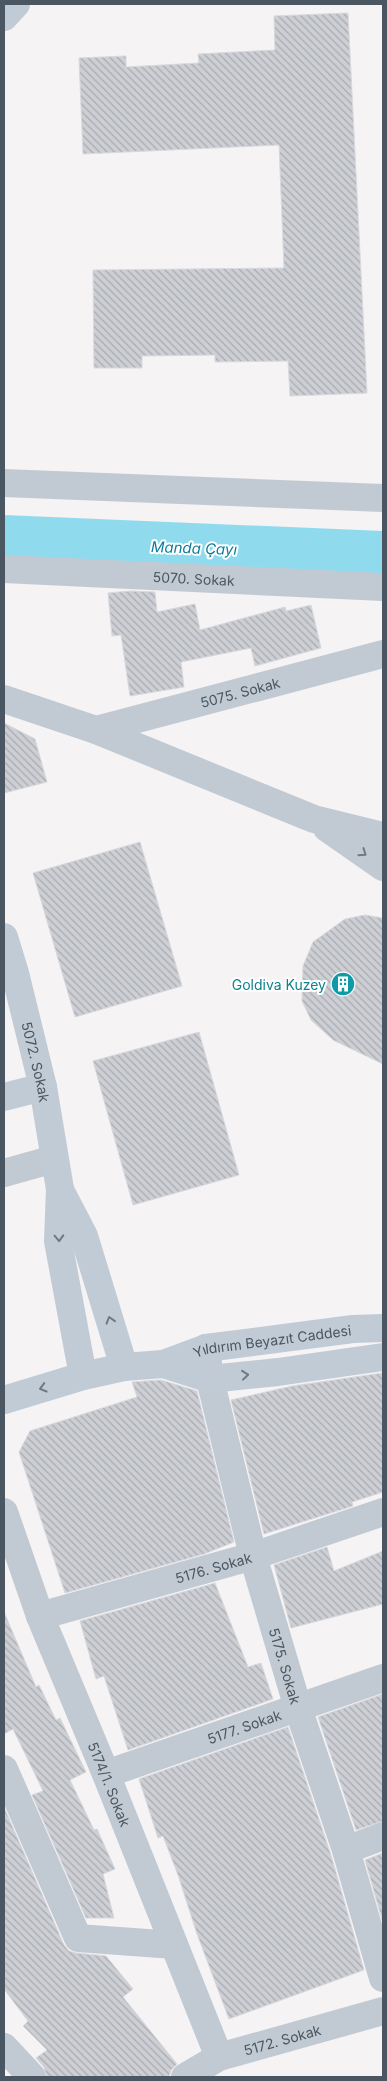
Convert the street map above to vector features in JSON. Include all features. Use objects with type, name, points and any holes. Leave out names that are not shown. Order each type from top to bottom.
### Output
[{"type":"street","points":[[4,17],[16,4]]},
{"type":"street","points":[[4,483],[383,498]]},
{"type":"street","name":"5070. Sokak","points":[[4,569],[383,587]]},
{"type":"street","name":"5075. Sokak","points":[[96,730],[383,654]]},
{"type":"street","points":[[4,699],[96,730],[314,819],[383,836]]},
{"type":"street","points":[[314,819],[383,867]]},
{"type":"street","name":"5072. Sokak","points":[[4,937],[15,973],[43,1086],[60,1189],[58,1241],[83,1376]]},
{"type":"street","points":[[4,1097],[43,1086]]},
{"type":"street","points":[[4,1173],[54,1159]]},
{"type":"street","name":"5072. Sokak","points":[[60,1189],[84,1236],[124,1367]]},
{"type":"street","name":"Yıldırım Beyazıt Caddesi","points":[[4,1400],[83,1376],[124,1367],[163,1364],[206,1348],[353,1329],[383,1328]]},
{"type":"street","name":"5175. Sokak","points":[[206,1348],[210,1379],[253,1556],[298,1708],[346,1850],[383,1978]]},
{"type":"street","name":"Yıldırım Beyazıt Caddesi","points":[[163,1364],[210,1379],[278,1372],[383,1357]]},
{"type":"street","name":"5174/1. Sokak","points":[[4,1512],[40,1616],[106,1774],[219,2057]]},
{"type":"street","name":"5176. Sokak","points":[[40,1616],[253,1556],[383,1512]]},
{"type":"street","name":"5177. Sokak","points":[[106,1774],[383,1678]]},
{"type":"street","points":[[4,1769],[78,1938],[174,1945]]},
{"type":"street","points":[[346,1850],[383,1836]]},
{"type":"street","name":"5172. Sokak","points":[[185,2077],[219,2057],[383,2011]]},
{"type":"street","points":[[4,2047],[32,2077]]},
{"type":"water","name":"Manda Çayı","points":[[4,515],[383,531],[383,574],[4,558]]},
{"type":"building","points":[[348,13],[367,393],[290,396],[288,361],[215,362],[215,355],[142,356],[142,368],[94,368],[93,270],[284,268],[279,145],[83,154],[79,58],[126,56],[126,67],[199,63],[198,54],[275,50],[274,16]]},
{"type":"building","points":[[130,591],[155,592],[157,612],[195,604],[200,630],[285,607],[286,611],[311,605],[321,648],[255,666],[251,648],[181,662],[184,687],[130,696],[121,635],[112,636],[108,593]]},
{"type":"building","points":[[4,723],[35,739],[47,782],[4,793]]},
{"type":"building","points":[[140,842],[182,986],[75,1017],[33,873]]},
{"type":"building","name":"Goldiva Kuzey","points":[[365,915],[383,918],[383,1064],[333,1040],[311,1020],[302,1001],[303,966],[313,942],[345,919]]},
{"type":"building","points":[[199,1032],[239,1175],[133,1205],[93,1061]]},
{"type":"building","points":[[383,1373],[383,1492],[352,1502],[353,1506],[264,1534],[231,1400],[292,1386]]},
{"type":"building","points":[[161,1380],[197,1391],[234,1542],[204,1554],[65,1593],[19,1452],[30,1431],[137,1397],[132,1382]]},
{"type":"building","points":[[327,1547],[334,1571],[383,1551],[383,1604],[291,1628],[274,1565]]},
{"type":"building","points":[[215,1583],[248,1667],[261,1663],[273,1699],[128,1750],[104,1676],[96,1679],[80,1621]]},
{"type":"building","points":[[4,1612],[36,1687],[39,1685],[56,1720],[60,1718],[86,1772],[70,1780],[94,1830],[97,1829],[115,1869],[103,1874],[114,1918],[86,1918],[32,1795],[43,1791],[13,1729],[4,1734]]},
{"type":"building","points":[[383,1694],[383,1821],[356,1830],[318,1717]]},
{"type":"building","points":[[288,1727],[331,1855],[364,1970],[229,2019],[163,1836],[158,1838],[139,1779]]},
{"type":"building","points":[[4,1807],[64,1945],[69,1951],[76,1953],[106,1956],[133,1989],[123,1997],[177,2064],[171,2070],[169,2077],[47,2077],[44,2067],[36,2058],[47,2050],[23,2026],[28,2021],[4,1989]]},
{"type":"building","points":[[383,1853],[383,1923],[365,1860]]},
{"type":"place","name":"Goldiva Kuzey","points":[[343,984]]}]
